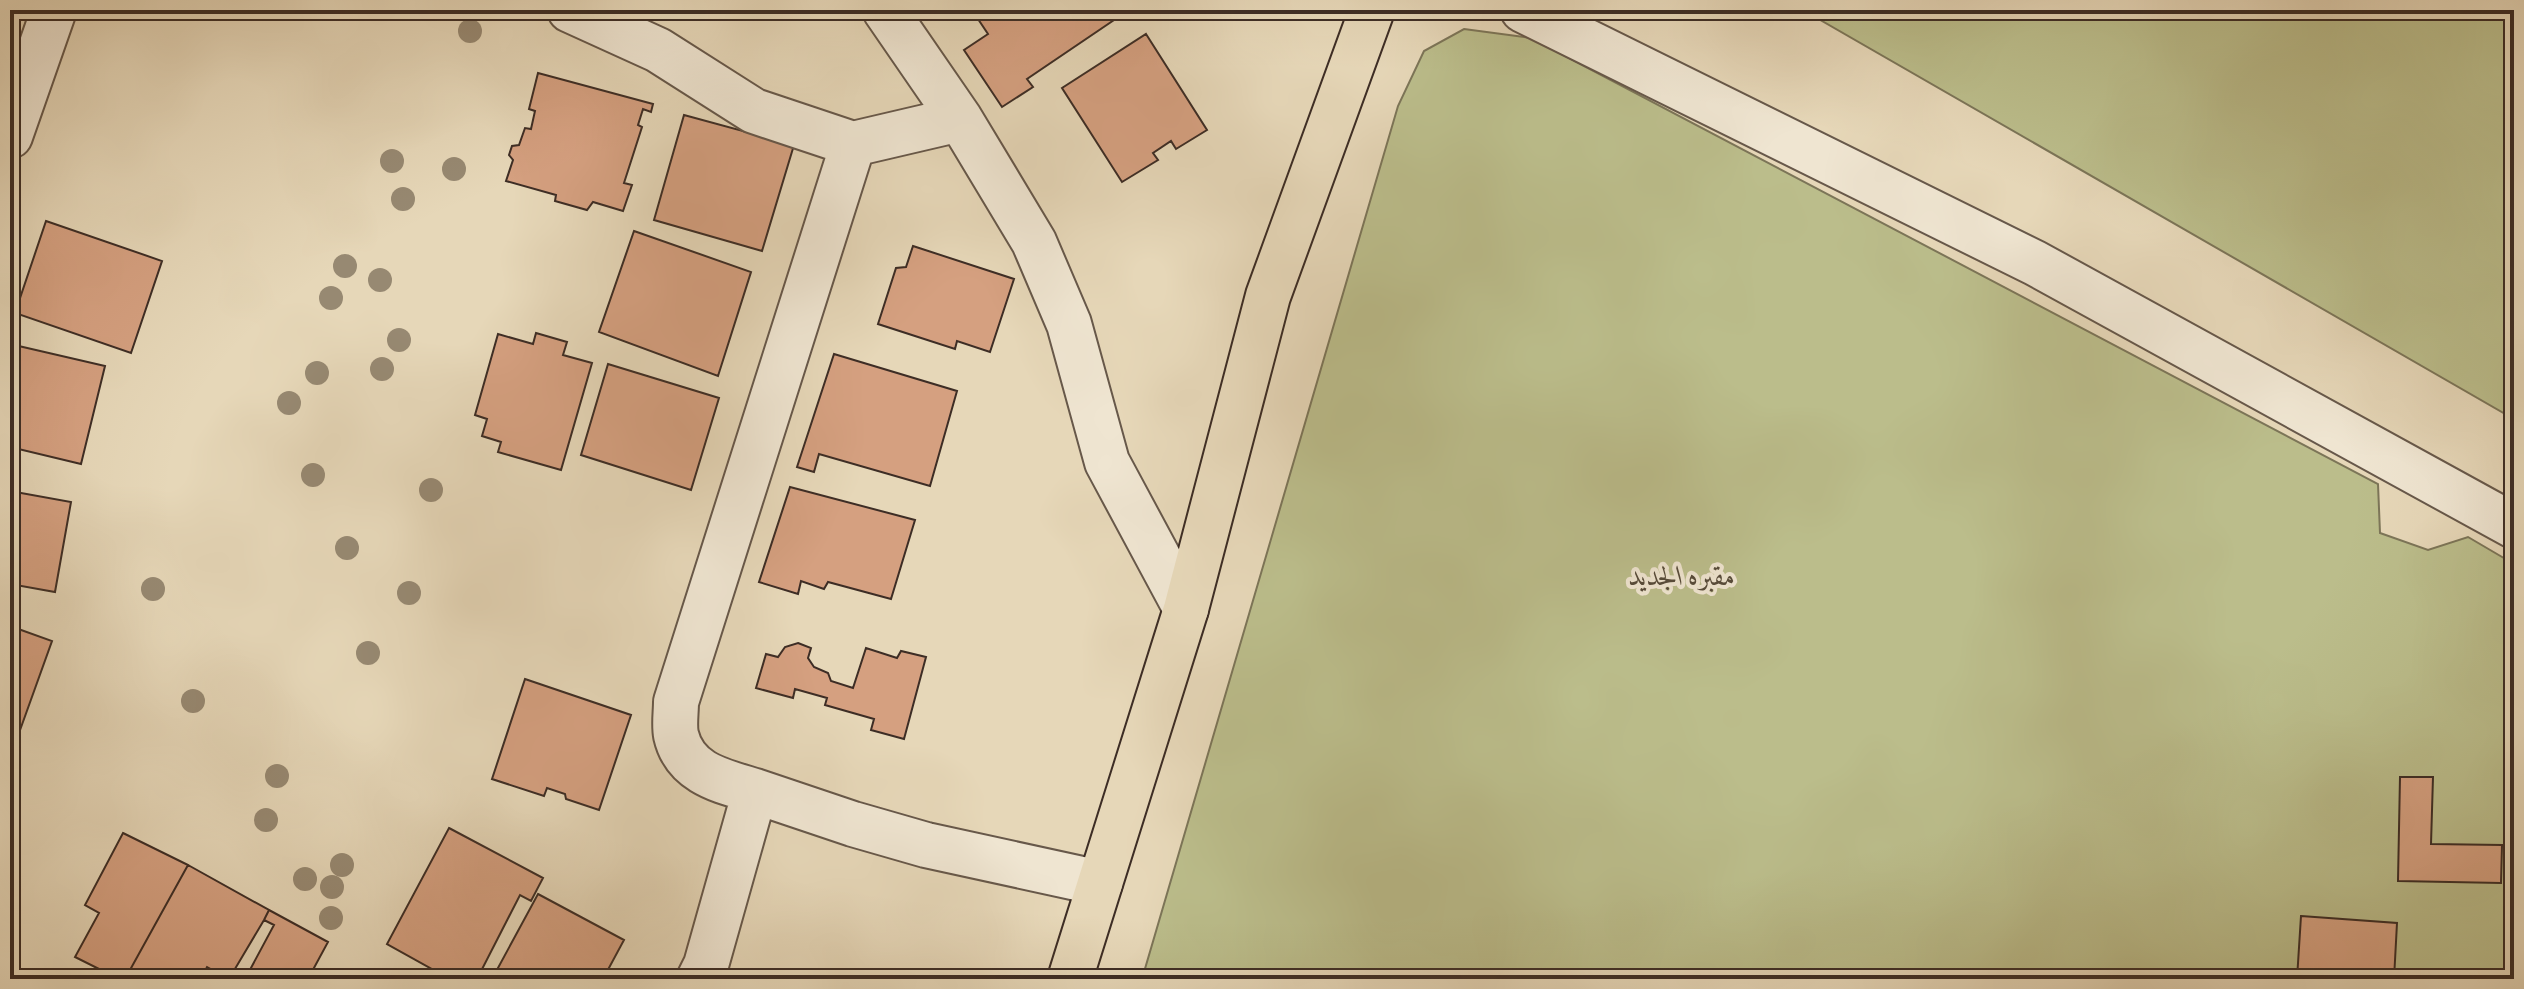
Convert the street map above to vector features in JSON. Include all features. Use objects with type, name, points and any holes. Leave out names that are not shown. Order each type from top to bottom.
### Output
[{"type":"main road","points":[[1070,979],[1186,609],[1268,296],[1372,10]]},
{"type":"street","points":[[10,136],[54,10]]},
{"type":"street","points":[[570,10],[658,50],[754,111],[853,144],[960,119]]},
{"type":"street","points":[[885,10],[960,119],[1034,242],[1069,324],[1107,462],[1186,609]]},
{"type":"street","points":[[1523,10],[2035,263],[2514,526]]},
{"type":"street","points":[[853,144],[676,702],[676,735],[689,762],[708,777],[926,845],[1100,883]]},
{"type":"street","points":[[699,979],[706,965],[755,791]]},
{"type":"green space","points":[[1803,10],[2514,10],[2514,419]]},
{"type":"green space","name":"مقبره الجديد","points":[[1464,29],[1531,38],[2378,484],[2380,533],[2428,550],[2468,537],[2514,564],[2514,979],[1142,979],[1398,106],[1424,51]]},
{"type":"building","points":[[972,10],[1107,10],[1114,20],[1027,79],[1033,87],[1002,107],[964,50],[988,34]]},
{"type":"building","points":[[1146,34],[1207,130],[1176,149],[1171,141],[1153,153],[1158,160],[1122,182],[1062,88]]},
{"type":"building","points":[[538,73],[653,104],[651,112],[643,109],[638,125],[642,127],[624,183],[632,185],[623,211],[593,202],[587,210],[555,201],[556,195],[506,181],[513,160],[509,155],[512,146],[519,145],[525,128],[531,129],[535,111],[529,109]]},
{"type":"building","points":[[684,115],[794,145],[762,251],[654,220]]},
{"type":"building","points":[[46,221],[162,261],[131,353],[15,313]]},
{"type":"building","points":[[634,231],[751,272],[718,376],[599,332]]},
{"type":"building","points":[[913,246],[1014,279],[990,352],[957,341],[955,349],[878,324],[896,268],[906,267]]},
{"type":"building","points":[[536,333],[567,342],[563,355],[592,363],[561,470],[498,452],[501,442],[482,436],[487,419],[475,415],[498,334],[533,344]]},
{"type":"building","points":[[10,344],[105,366],[81,464],[10,447]]},
{"type":"building","points":[[834,354],[957,391],[930,486],[819,454],[814,472],[797,467]]},
{"type":"building","points":[[608,364],[719,398],[691,490],[581,455]]},
{"type":"building","points":[[790,487],[915,520],[891,599],[828,582],[824,589],[801,581],[798,594],[759,582]]},
{"type":"building","points":[[10,491],[71,502],[55,592],[10,584]]},
{"type":"building","points":[[10,626],[52,641],[10,758]]},
{"type":"building","points":[[798,643],[811,648],[808,658],[814,667],[828,673],[831,681],[853,688],[866,648],[897,658],[901,651],[926,657],[904,739],[871,730],[874,719],[825,705],[827,698],[795,689],[793,698],[756,688],[766,654],[778,657],[785,647]]},
{"type":"building","points":[[525,679],[631,715],[599,810],[566,799],[565,794],[547,788],[544,796],[492,779]]},
{"type":"building","points":[[2400,777],[2433,777],[2431,844],[2502,845],[2501,883],[2398,881]]},
{"type":"building","points":[[449,828],[543,878],[531,901],[520,895],[477,979],[445,979],[387,944]]},
{"type":"building","points":[[123,833],[188,865],[125,979],[119,979],[75,957],[99,913],[85,905]]},
{"type":"building","points":[[188,865],[269,910],[264,920],[229,979],[207,967],[201,979],[125,979]]},
{"type":"building","points":[[538,894],[624,940],[603,979],[492,979]]},
{"type":"building","points":[[269,910],[328,942],[308,979],[245,979],[274,925],[264,920]]},
{"type":"building","points":[[2301,916],[2397,923],[2394,979],[2297,979]]}]
